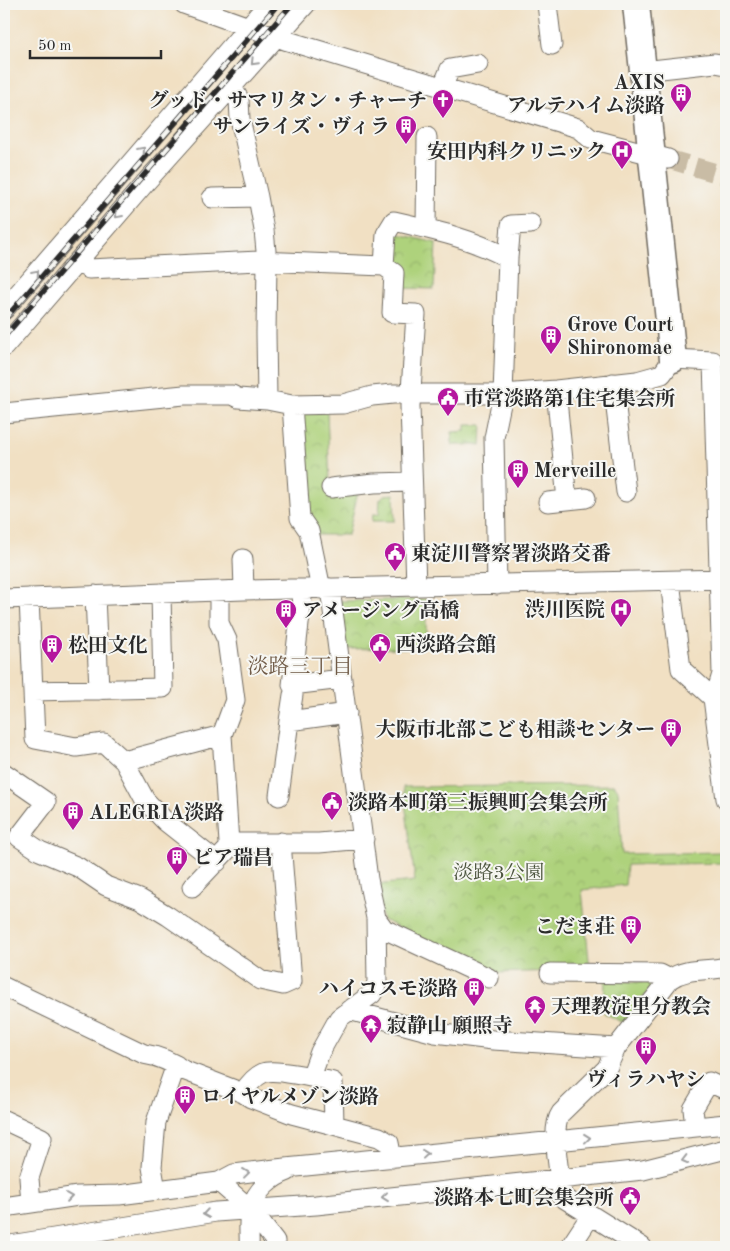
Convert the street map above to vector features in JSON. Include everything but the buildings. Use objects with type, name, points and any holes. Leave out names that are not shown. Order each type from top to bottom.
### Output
[{"type":"street","points":[[184,4],[277,38],[578,128],[591,139],[660,157]]},
{"type":"street","points":[[4,310],[268,4]]},
{"type":"street","points":[[4,348],[179,145],[306,4]]},
{"type":"street","points":[[546,4],[552,45]]},
{"type":"street","points":[[4,413],[184,395],[232,395],[238,398],[267,400],[292,405],[343,404],[372,396],[503,394],[556,390],[637,381],[662,374],[673,359],[660,157],[643,71],[636,4]]},
{"type":"street","points":[[643,71],[715,63],[726,64]]},
{"type":"street","points":[[442,88],[450,69],[478,64]]},
{"type":"street","points":[[231,86],[239,99],[240,119],[264,230],[267,262],[267,400]]},
{"type":"street","points":[[160,130],[179,145]]},
{"type":"street","points":[[426,228],[427,136]]},
{"type":"street","points":[[212,198],[258,197]]},
{"type":"street","points":[[384,266],[386,234],[394,221],[472,241],[508,258]]},
{"type":"street","points":[[497,585],[494,438],[503,394],[511,225],[532,224]]},
{"type":"street","points":[[77,262],[89,269],[259,261],[384,266],[394,273],[392,313],[416,314],[410,424],[416,586]]},
{"type":"street","points":[[673,359],[713,361],[719,372],[724,674],[713,698],[724,769],[726,799]]},
{"type":"street","points":[[613,383],[626,492]]},
{"type":"street","points":[[556,390],[567,500]]},
{"type":"street","points":[[292,405],[300,518],[309,531],[318,589],[342,679],[368,879],[376,918],[377,983],[372,994],[339,1018],[329,1035],[311,1077]]},
{"type":"street","points":[[331,488],[374,483],[412,482]]},
{"type":"street","points":[[548,502],[586,498]]},
{"type":"street","points":[[243,559],[244,590]]},
{"type":"street","points":[[4,599],[244,590],[723,579]]},
{"type":"street","points":[[670,581],[681,669],[713,698]]},
{"type":"street","points":[[318,589],[292,685],[342,679]]},
{"type":"street","points":[[192,887],[229,848],[222,735],[236,700],[227,640],[219,623],[219,591]]},
{"type":"street","points":[[33,691],[163,688],[161,593]]},
{"type":"street","points":[[95,595],[99,690]]},
{"type":"street","points":[[29,598],[35,739],[76,747],[104,743],[124,761],[145,800],[165,821],[217,862]]},
{"type":"street","points":[[279,796],[293,695]]},
{"type":"street","points":[[289,721],[347,713]]},
{"type":"street","points":[[124,761],[222,735]]},
{"type":"street","points":[[4,774],[46,802],[19,837],[40,850],[78,867],[106,886],[140,899],[168,916],[260,980],[283,985],[292,981],[281,842]]},
{"type":"street","points":[[229,843],[319,843],[364,840]]},
{"type":"street","points":[[376,918],[384,929],[489,978]]},
{"type":"street","points":[[642,1247],[562,1197],[556,1141],[556,1126],[559,1115],[607,1068],[616,1048],[670,979],[680,973],[715,970],[726,967]]},
{"type":"street","points":[[550,973],[660,974],[670,979]]},
{"type":"street","points":[[4,987],[144,1054],[176,1065],[183,1070],[243,1093],[251,1098],[292,1114],[379,1137],[389,1143],[392,1158]]},
{"type":"street","points":[[349,1010],[435,1033],[493,1040],[616,1048]]},
{"type":"street","points":[[156,1190],[152,1167],[156,1122],[176,1065]]},
{"type":"street","points":[[243,1093],[249,1084],[264,1072],[311,1077],[333,1082],[334,1125]]},
{"type":"street","points":[[695,1127],[693,1109],[709,1082],[726,1090]]},
{"type":"street","points":[[4,1120],[42,1138],[29,1178],[31,1203]]},
{"type":"street","points":[[4,1207],[78,1196],[119,1194],[219,1182],[234,1174],[302,1166],[726,1124]]},
{"type":"street","points":[[4,1246],[216,1212],[298,1206],[643,1170],[726,1149]]},
{"type":"street","points":[[249,1247],[250,1209],[260,1189],[279,1174],[302,1166]]},
{"type":"street","points":[[219,1182],[250,1209],[273,1242]]},
{"type":"street","points":[[273,1242],[276,1222],[284,1213],[298,1206]]},
{"type":"street","points":[[570,1247],[591,1215]]},
{"type":"green space","points":[[395,233],[436,243],[434,289],[399,288],[392,261]]},
{"type":"green space","points":[[300,412],[327,412],[330,483],[358,492],[348,535],[315,535],[305,521]]},
{"type":"green space","points":[[466,425],[482,425],[481,445],[452,445],[452,432],[466,431]]},
{"type":"green space","points":[[394,494],[395,521],[372,521],[373,514],[379,514],[380,499],[384,495]]},
{"type":"green space","points":[[426,599],[426,643],[406,648],[343,649],[340,601]]},
{"type":"green space","name":"淡路3公園","points":[[614,785],[618,790],[622,854],[722,852],[723,863],[627,865],[625,885],[582,890],[590,970],[494,973],[383,920],[374,885],[415,881],[403,787]]},
{"type":"green space","points":[[605,980],[654,983],[624,1023],[604,1013]]},
{"type":"tunnel","points":[[668,159],[726,176]]},
{"type":"railway","points":[[4,320],[278,4]]},
{"type":"railway","points":[[4,337],[292,4]]},
{"type":"place","name":"AXIS アルテハイム淡路","points":[[681,113]]},
{"type":"place","name":"グッド・サマリタン・チャーチ","points":[[443,119]]},
{"type":"place","name":"サンライズ・ヴィラ","points":[[406,145]]},
{"type":"place","name":"安田内科クリニック","points":[[622,170]]},
{"type":"place","name":"Grove Court Shironomae","points":[[551,355]]},
{"type":"place","name":"市営淡路第1住宅集会所","points":[[448,417]]},
{"type":"place","name":"Merveille","points":[[518,489]]},
{"type":"place","name":"東淀川警察署淡路交番","points":[[395,572]]},
{"type":"place","name":"渋川医院","points":[[621,628]]},
{"type":"place","name":"アメージング高橋","points":[[286,629]]},
{"type":"place","name":"西淡路会館","points":[[380,663]]},
{"type":"place","name":"松田文化","points":[[52,664]]},
{"type":"place","name":"大阪市北部こども相談センター","points":[[671,748]]},
{"type":"place","name":"淡路本町第三振興町会集会所","points":[[332,821]]},
{"type":"place","name":"ALEGRIA淡路","points":[[73,831]]},
{"type":"place","name":"ピア瑞昌","points":[[177,876]]},
{"type":"place","name":"こだま荘","points":[[631,945]]},
{"type":"place","name":"ハイコスモ淡路","points":[[474,1007]]},
{"type":"place","name":"天理教淀里分教会","points":[[535,1025]]},
{"type":"place","name":"寂静山 願照寺","points":[[371,1044]]},
{"type":"place","name":"ヴィラハヤシ","points":[[646,1066]]},
{"type":"place","name":"ロイヤルメゾン淡路","points":[[185,1115]]},
{"type":"place","name":"淡路本七町会集会所","points":[[630,1216]]},
{"type":"district","name":"淡路三丁目","points":[[300,666]]}]
